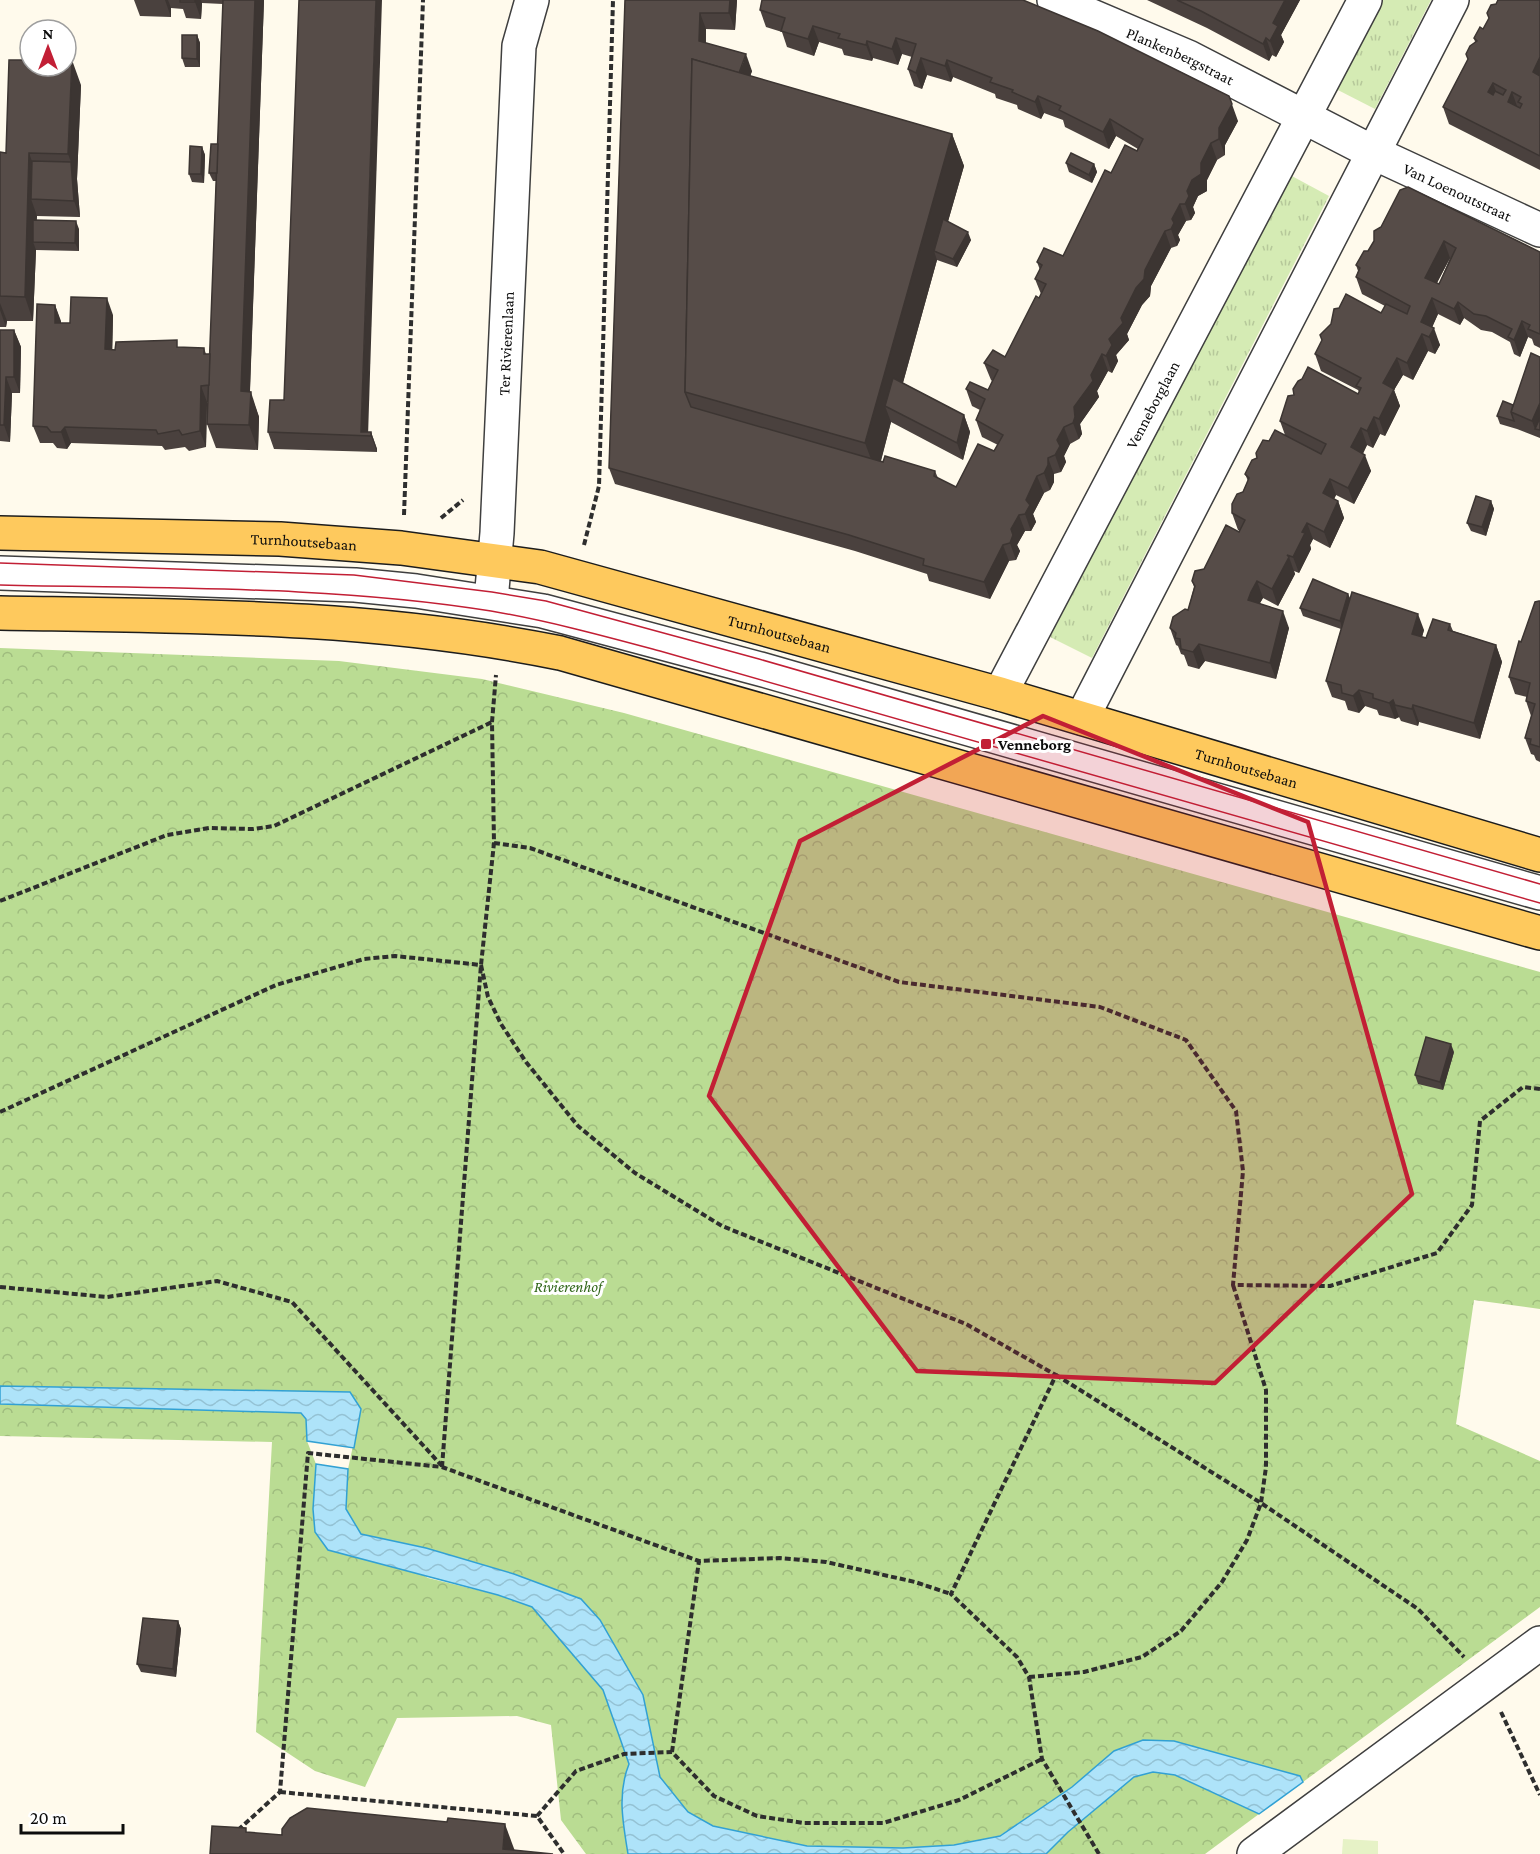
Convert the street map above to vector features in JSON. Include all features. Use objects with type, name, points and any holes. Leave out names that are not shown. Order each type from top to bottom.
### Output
[{"type":"main road","name":"Turnhoutsebaan","points":[[0,533],[280,539],[401,548],[494,559],[597,580],[1000,694],[1540,855]]},
{"type":"main road","points":[[0,613],[297,619],[394,626],[494,640],[590,661],[1540,933]]},
{"type":"street","name":"Ter Rivierenlaan","points":[[494,640],[490,601],[494,559],[519,46],[511,0]]},
{"type":"street","name":"Ter Rivierenlaan","points":[[519,46],[532,0]]},
{"type":"street","name":"Plankenbergstraat","points":[[1054,0],[1188,57],[1304,117]]},
{"type":"street","name":"Venneborglaan","points":[[1000,694],[1365,0]]},
{"type":"street","points":[[1082,718],[1452,0]]},
{"type":"street","points":[[1304,117],[1374,153]]},
{"type":"street","name":"Van Loenoutstraat","points":[[1374,153],[1540,230]]},
{"type":"street","points":[[0,573],[310,582],[416,591],[490,601],[568,617],[760,669],[1540,893]]},
{"type":"street","points":[[1254,1854],[1540,1642]]},
{"type":"path","points":[[404,522],[423,0]]},
{"type":"path","points":[[583,551],[599,486],[613,0]]},
{"type":"path","points":[[442,1467],[481,965],[494,843],[492,722],[494,640]]},
{"type":"path","points":[[0,901],[167,835],[209,828],[253,830],[274,826],[492,722]]},
{"type":"path","points":[[494,843],[530,848],[899,982],[1100,1007],[1186,1040],[1236,1111],[1243,1171],[1233,1285],[1266,1390],[1266,1467],[1261,1503],[1247,1540],[1222,1582],[1181,1631],[1142,1656],[1084,1672],[1029,1677]]},
{"type":"path","points":[[0,1112],[276,985],[364,959],[395,956],[481,965]]},
{"type":"path","points":[[481,965],[488,997],[501,1024],[526,1062],[578,1126],[635,1173],[722,1226],[966,1324],[1056,1375],[1261,1503],[1418,1609],[1487,1682],[1540,1795]]},
{"type":"path","points":[[1233,1285],[1330,1286],[1437,1253],[1472,1205],[1480,1122],[1523,1087],[1540,1089]]},
{"type":"path","points":[[0,1287],[107,1297],[217,1281],[292,1302],[442,1467]]},
{"type":"path","points":[[951,1594],[1056,1375]]},
{"type":"path","points":[[237,1831],[280,1792],[308,1454],[442,1467],[699,1561],[780,1558],[826,1562],[915,1582],[951,1594],[1017,1657],[1029,1677],[1042,1759],[1099,1854]]},
{"type":"path","points":[[672,1752],[699,1561]]},
{"type":"path","points":[[537,1816],[576,1771],[624,1754],[672,1752],[714,1796],[757,1816],[804,1823],[883,1823],[959,1800],[1042,1759]]},
{"type":"path","points":[[280,1792],[537,1816],[564,1854]]},
{"type":"highlighted area","points":[[1043,716],[1308,822],[1412,1194],[1215,1383],[917,1371],[709,1096],[800,841]]},
{"type":"green space","points":[[1378,0],[1431,0],[1375,109],[1332,87]]},
{"type":"green space","points":[[1290,175],[1329,196],[1092,658],[1050,637]]},
{"type":"green space","name":"Rivierenhof","points":[[0,648],[339,661],[482,679],[624,713],[1540,972],[1540,1309],[1474,1300],[1456,1424],[1540,1461],[1540,1607],[1303,1782],[1300,1776],[1174,1742],[1144,1740],[1114,1751],[1072,1787],[999,1836],[954,1845],[903,1848],[807,1846],[713,1826],[688,1812],[660,1777],[652,1741],[600,1620],[426,1548],[361,1534],[346,1509],[348,1469],[361,1409],[350,1392],[0,1386]]},
{"type":"green space","points":[[0,1404],[301,1413],[306,1419],[307,1441],[316,1464],[313,1509],[428,1578],[498,1595],[532,1607],[603,1690],[629,1764],[622,1797],[628,1854],[586,1854],[561,1820],[551,1725],[517,1716],[397,1718],[365,1787],[315,1771],[256,1732],[272,1442],[0,1436]]},
{"type":"green space","points":[[1153,1772],[1175,1775],[1259,1814],[1205,1854],[1046,1854],[1068,1832],[1134,1777]]},
{"type":"green space","points":[[1343,1839],[1378,1841],[1378,1854],[1342,1854]]},
{"type":"water","points":[[0,1386],[350,1392],[361,1409],[354,1448],[307,1441],[306,1419],[301,1413],[0,1404]]},
{"type":"water","points":[[316,1464],[348,1469],[346,1509],[361,1534],[426,1548],[514,1574],[581,1599],[600,1620],[643,1695],[660,1777],[688,1812],[713,1826],[807,1846],[903,1848],[954,1845],[1000,1836],[1072,1787],[1114,1751],[1143,1740],[1174,1741],[1300,1776],[1303,1782],[1259,1814],[1175,1775],[1153,1772],[1134,1777],[1068,1832],[1046,1854],[628,1854],[622,1797],[629,1764],[603,1690],[532,1607],[498,1595],[328,1550],[315,1532],[313,1509]]},
{"type":"building","points":[[180,0],[195,0],[195,2],[180,2]]},
{"type":"building","points":[[223,0],[255,0],[241,391],[251,392],[249,425],[207,424]]},
{"type":"building","points":[[299,0],[376,0],[361,432],[371,432],[371,436],[268,432],[270,400],[284,400]]},
{"type":"building","points":[[625,0],[730,0],[729,13],[700,13],[699,41],[746,54],[739,73],[692,59],[685,392],[691,407],[883,462],[885,456],[935,471],[934,476],[956,487],[978,444],[994,451],[1003,435],[976,420],[985,399],[966,389],[970,382],[988,390],[998,370],[984,363],[993,350],[1005,357],[1036,296],[1039,298],[1046,284],[1035,279],[1042,265],[1037,262],[1044,248],[1063,256],[1105,170],[1111,173],[1125,145],[1137,151],[1143,139],[1110,119],[1103,132],[1059,110],[1061,106],[1038,96],[1035,102],[1012,92],[1013,90],[990,82],[992,78],[947,60],[945,66],[921,58],[916,73],[908,69],[916,44],[896,38],[892,49],[867,41],[866,45],[838,38],[840,34],[813,26],[808,39],[781,31],[785,18],[760,10],[762,0],[1023,0],[1098,31],[1229,96],[1232,104],[1219,128],[1219,139],[1211,143],[1201,163],[1201,174],[1192,180],[1187,191],[1189,196],[1185,204],[1180,204],[1172,219],[1174,223],[1171,229],[1165,231],[1145,270],[1144,279],[1136,288],[1121,318],[1123,323],[1109,339],[1112,345],[1106,356],[1102,354],[1091,375],[1093,381],[1074,407],[1073,423],[1064,427],[1057,440],[1060,446],[1055,455],[1048,458],[1048,465],[1044,473],[1037,476],[1026,500],[1030,505],[1025,514],[1019,515],[1011,529],[1013,535],[1010,543],[1003,545],[984,582],[923,565],[924,559],[849,535],[609,468]]},
{"type":"building","points":[[1177,0],[1285,0],[1273,23],[1278,26],[1270,41],[1266,38],[1263,44]]},
{"type":"building","points":[[1498,0],[1540,0],[1540,57],[1533,72],[1540,76],[1540,156],[1443,107],[1468,59],[1466,54],[1470,46],[1477,41],[1474,38],[1489,18],[1487,13],[1491,5],[1496,4]],"holes":[[[1493,83],[1506,90],[1503,95],[1495,91],[1493,95],[1488,92]],[[1512,92],[1521,97],[1518,102],[1522,104],[1520,108],[1508,102]]]},
{"type":"building","points":[[182,35],[197,35],[197,59],[182,58]]},
{"type":"building","points":[[692,59],[952,134],[865,443],[685,392]]},
{"type":"building","points":[[9,60],[18,60],[18,78],[71,78],[68,154],[29,153],[25,297],[0,296],[0,152],[6,153]]},
{"type":"building","points":[[211,144],[218,144],[217,173],[209,173]]},
{"type":"building","points":[[190,146],[202,147],[201,174],[189,174]]},
{"type":"building","points":[[1071,153],[1094,164],[1089,175],[1066,163]]},
{"type":"building","points":[[32,161],[71,162],[74,201],[31,199]]},
{"type":"building","points":[[1408,187],[1540,252],[1540,334],[1528,329],[1530,325],[1522,321],[1514,340],[1508,337],[1512,329],[1486,316],[1474,314],[1458,302],[1454,309],[1432,298],[1421,322],[1434,328],[1429,337],[1422,334],[1407,363],[1397,358],[1383,383],[1394,389],[1379,419],[1374,417],[1367,431],[1361,428],[1351,447],[1365,455],[1348,488],[1330,479],[1323,493],[1338,501],[1324,532],[1307,523],[1302,532],[1305,533],[1293,557],[1287,555],[1289,557],[1272,589],[1257,581],[1251,592],[1248,600],[1283,611],[1270,663],[1199,644],[1193,652],[1181,649],[1180,639],[1175,638],[1176,633],[1170,628],[1173,617],[1185,609],[1188,610],[1195,586],[1192,581],[1195,571],[1204,569],[1226,525],[1239,532],[1245,520],[1232,513],[1232,504],[1237,494],[1243,492],[1249,478],[1245,474],[1252,460],[1257,458],[1256,453],[1263,440],[1269,441],[1275,430],[1321,454],[1326,444],[1280,421],[1288,396],[1294,395],[1293,389],[1298,381],[1302,379],[1308,367],[1358,394],[1361,388],[1356,386],[1361,378],[1315,354],[1322,340],[1320,335],[1331,324],[1334,309],[1339,308],[1346,294],[1381,313],[1386,304],[1407,314],[1410,306],[1356,277],[1360,268],[1356,265],[1364,251],[1368,251],[1374,241],[1374,231],[1381,227],[1400,190]],"holes":[[[1444,241],[1456,248],[1439,284],[1425,278]]]},
{"type":"building","points":[[943,219],[968,232],[953,259],[934,251]]},
{"type":"building","points":[[33,220],[76,221],[75,243],[33,242]]},
{"type":"building","points":[[71,297],[107,298],[105,349],[115,350],[116,342],[177,340],[177,347],[204,348],[204,354],[210,354],[209,385],[201,386],[200,431],[182,435],[179,430],[158,434],[156,430],[65,427],[61,432],[51,432],[47,427],[33,426],[37,304],[55,305],[55,323],[70,323]]},
{"type":"building","points":[[0,330],[14,330],[14,377],[6,377],[4,425],[0,425]]},
{"type":"building","points":[[1531,353],[1540,357],[1540,403],[1532,421],[1511,412]]},
{"type":"building","points":[[893,378],[964,415],[957,443],[885,406]]},
{"type":"building","points":[[1503,401],[1513,405],[1511,412],[1514,421],[1497,416]]},
{"type":"building","points":[[1540,418],[1540,430],[1535,429]]},
{"type":"building","points":[[1476,496],[1491,501],[1482,527],[1467,523]]},
{"type":"building","points":[[1313,579],[1348,594],[1340,621],[1300,608]]},
{"type":"building","points":[[1352,592],[1418,614],[1412,634],[1426,638],[1433,619],[1450,624],[1448,630],[1496,645],[1474,723],[1413,705],[1412,709],[1395,705],[1393,700],[1389,703],[1373,698],[1373,694],[1359,690],[1353,696],[1342,693],[1341,685],[1326,681]]},
{"type":"building","points":[[1540,601],[1540,747],[1530,744],[1531,739],[1525,738],[1535,704],[1526,701],[1530,683],[1509,677],[1519,641],[1521,642],[1535,602]]},
{"type":"building","points":[[1426,1037],[1451,1044],[1440,1082],[1415,1075]]},
{"type":"building","points":[[143,1618],[178,1621],[173,1669],[137,1664]]},
{"type":"building","points":[[307,1808],[447,1822],[448,1818],[505,1824],[503,1849],[553,1854],[210,1854],[212,1826],[246,1828],[246,1832],[282,1835],[282,1829],[290,1818]]},
{"type":"tram line","points":[[0,563],[354,575],[546,601],[759,659],[1540,884]]},
{"type":"tram line","points":[[0,585],[308,592],[430,603],[534,619],[660,651],[1540,903]]},
{"type":"place","name":"Venneborg","points":[[986,744]]}]
